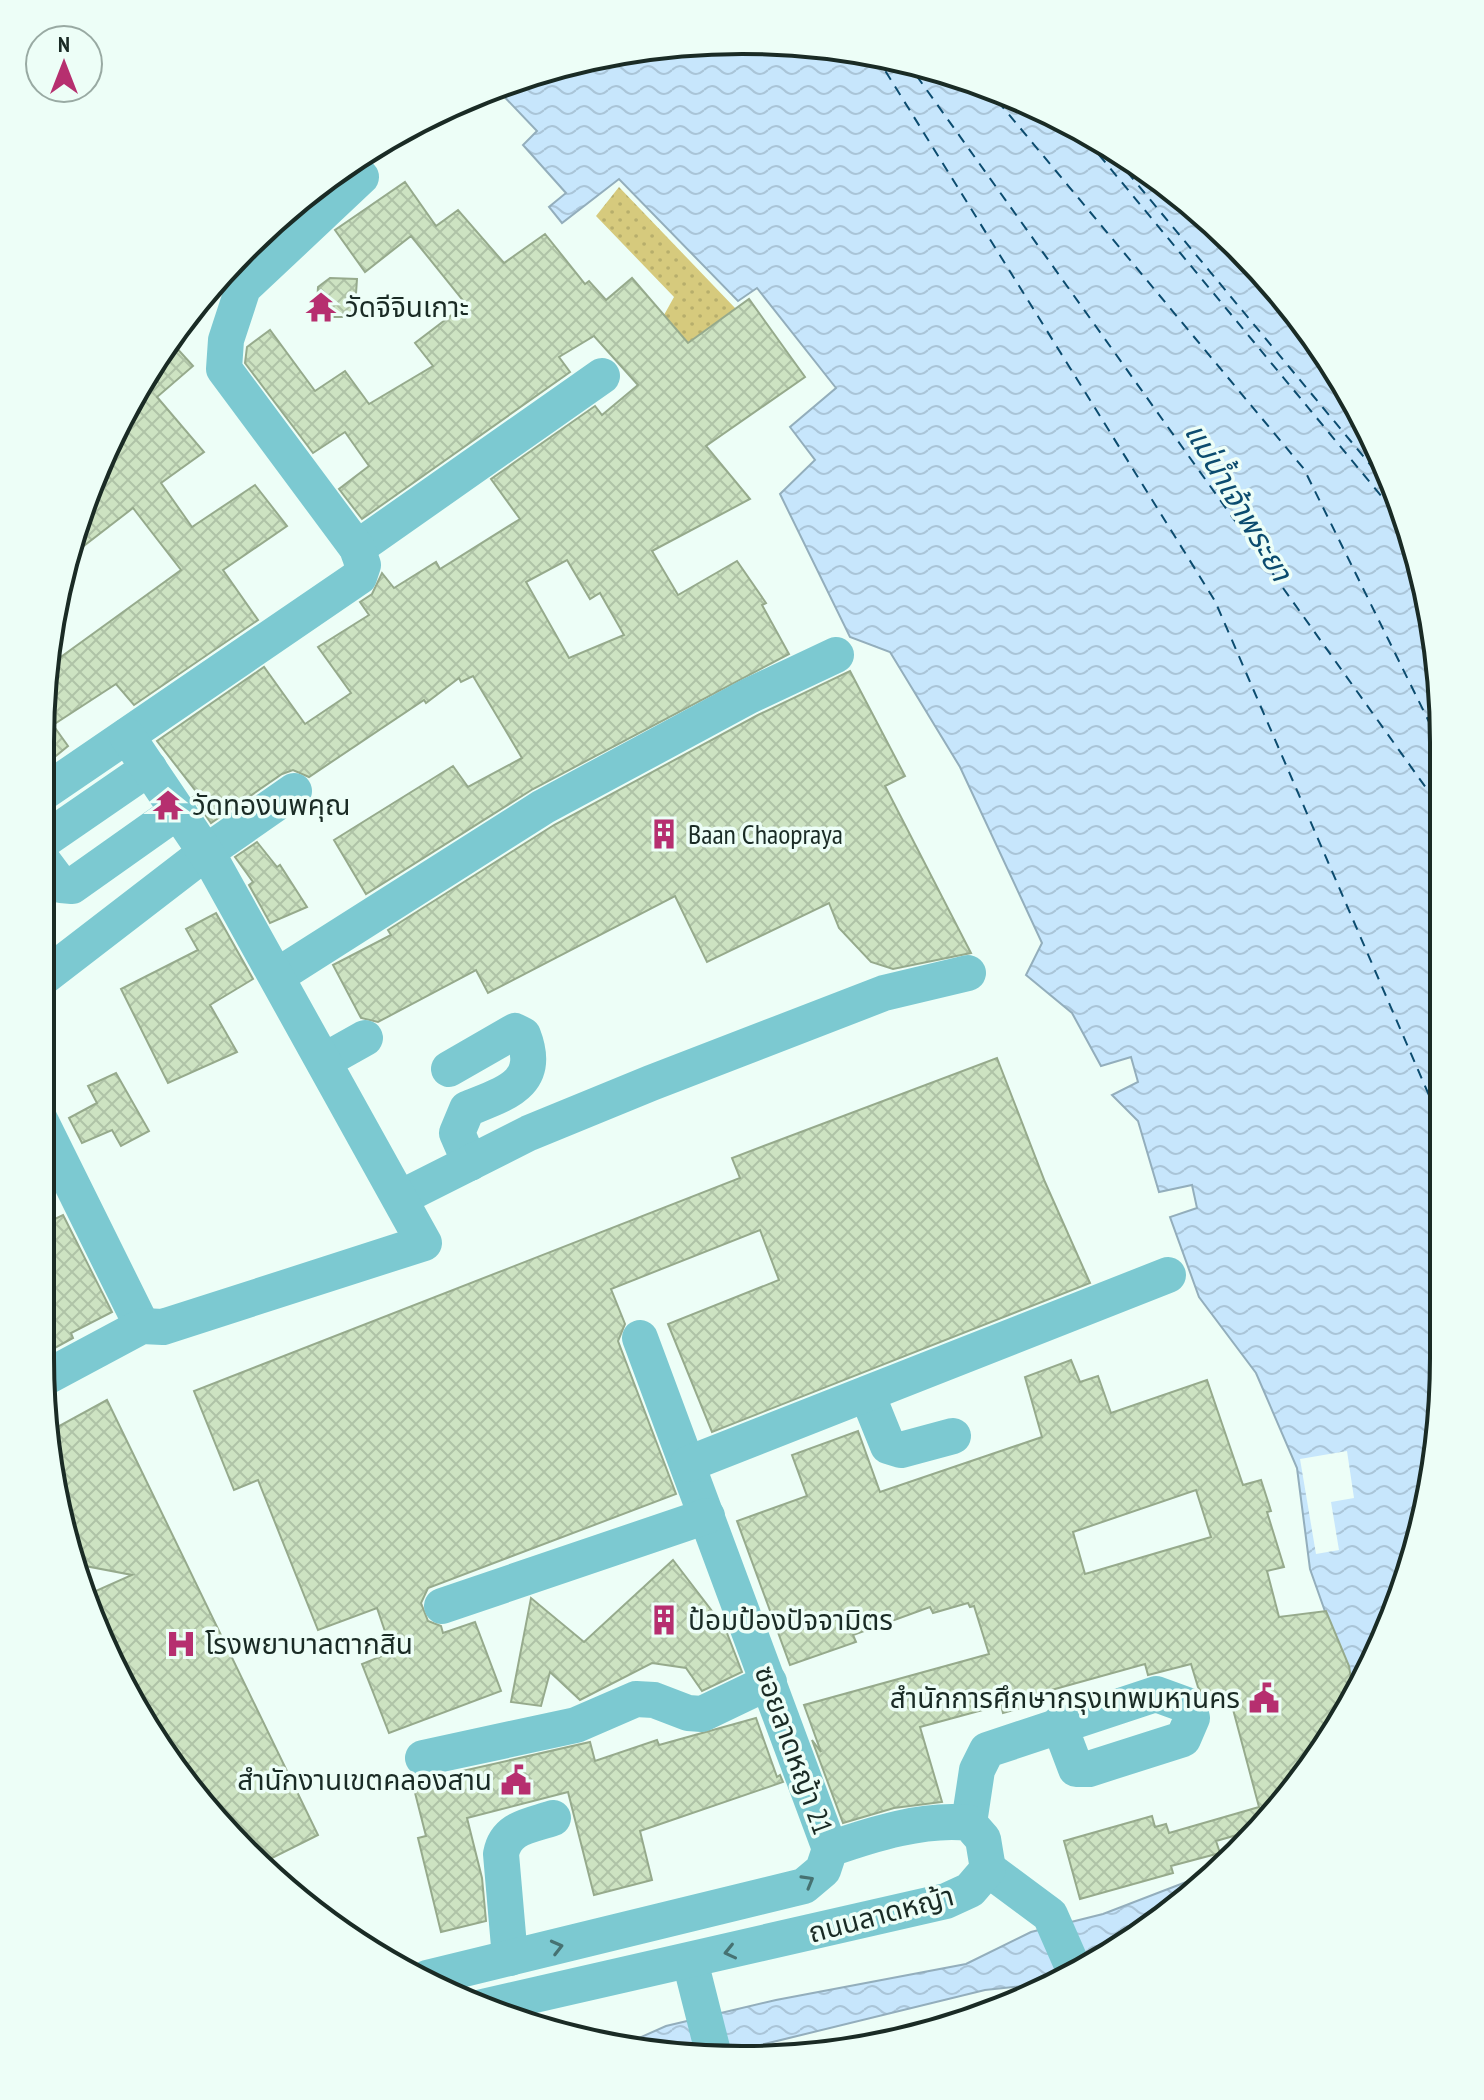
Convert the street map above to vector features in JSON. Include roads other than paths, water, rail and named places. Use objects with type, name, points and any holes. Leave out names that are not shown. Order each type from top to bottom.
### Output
[{"type":"street","points":[[54,786],[359,577],[363,565],[357,548],[224,369],[226,340],[243,288],[361,177]]},
{"type":"street","points":[[357,548],[602,376]]},
{"type":"street","points":[[277,976],[543,807],[749,696],[836,655]]},
{"type":"street","points":[[54,1373],[142,1326],[163,1327],[424,1243],[277,976],[205,853],[127,736]]},
{"type":"street","points":[[54,833],[149,768]]},
{"type":"street","points":[[54,969],[205,853],[294,791]]},
{"type":"street","points":[[54,876],[61,885],[72,886],[178,811]]},
{"type":"street","points":[[400,1198],[529,1133],[870,999],[968,973]]},
{"type":"street","points":[[449,1069],[515,1031],[523,1035],[531,1057],[526,1074],[516,1086],[467,1109],[457,1133],[470,1163]]},
{"type":"street","points":[[324,1061],[365,1038]]},
{"type":"street","points":[[54,1148],[142,1326]]},
{"type":"street","points":[[688,1464],[1168,1275]]},
{"type":"street","name":"ซอยลาดหญ้า 21","points":[[640,1338],[830,1849]]},
{"type":"street","points":[[867,1394],[888,1446],[901,1450],[953,1436]]},
{"type":"street","points":[[442,1606],[707,1516]]},
{"type":"street","points":[[423,1758],[576,1725],[636,1699],[654,1700],[688,1713],[702,1714],[769,1682]]},
{"type":"street","points":[[830,1849],[943,1820],[969,1823],[977,1770],[987,1750],[1059,1724]]},
{"type":"street","points":[[510,1958],[501,1854],[504,1839],[512,1832],[553,1818]]},
{"type":"street","name":"ถนนลาดหญ้า","points":[[503,2003],[946,1901],[970,1890],[988,1869],[983,1839],[969,1823]]},
{"type":"street","name":"ถนนลาดหญ้า","points":[[438,1975],[804,1886],[823,1870],[830,1849]]},
{"type":"street","points":[[988,1869],[1050,1915],[1071,1962]]},
{"type":"street","points":[[690,1961],[711,2045]]},
{"type":"water","name":"แม่น้ำเจ้าพระยา","points":[[697,55],[787,55],[876,67],[920,77],[1005,106],[1086,146],[1161,196],[1196,225],[1259,288],[1288,323],[1338,398],[1359,438],[1378,479],[1407,564],[1417,608],[1429,697],[1430,1358],[1424,1448],[1407,1536],[1378,1621],[1349,1680],[1310,1569],[1297,1468],[1256,1373],[1199,1297],[1170,1217],[1197,1208],[1192,1185],[1159,1192],[1138,1121],[1112,1095],[1138,1082],[1131,1057],[1101,1066],[1072,1013],[1026,975],[1042,943],[960,767],[890,652],[850,637],[780,494],[815,460],[790,427],[836,388],[757,288],[738,301],[619,179],[562,223],[549,207],[566,193],[523,145],[537,131],[504,97],[564,77],[608,67]]},
{"type":"water","points":[[1189,1881],[1161,1904],[1086,1954],[1022,1986],[985,1990],[758,2046],[697,2045],[639,2038],[666,2026],[776,2000],[966,1964],[1031,1932],[1103,1914]]},
{"type":"place","name":"วัดจีจินเกาะ","points":[[321,307]]},
{"type":"place","name":"วัดทองนพคุณ","points":[[168,805]]},
{"type":"place","name":"Baan Chaopraya","points":[[664,834]]},
{"type":"place","name":"ป้อมป้องปัจจามิตร","points":[[664,1620]]},
{"type":"place","name":"โรงพยาบาลตากสิน","points":[[181,1644]]},
{"type":"place","name":"สำนักการศึกษากรุงเทพมหานคร","points":[[1264,1698]]},
{"type":"place","name":"สำนักงานเขตคลองสาน","points":[[516,1780]]}]
